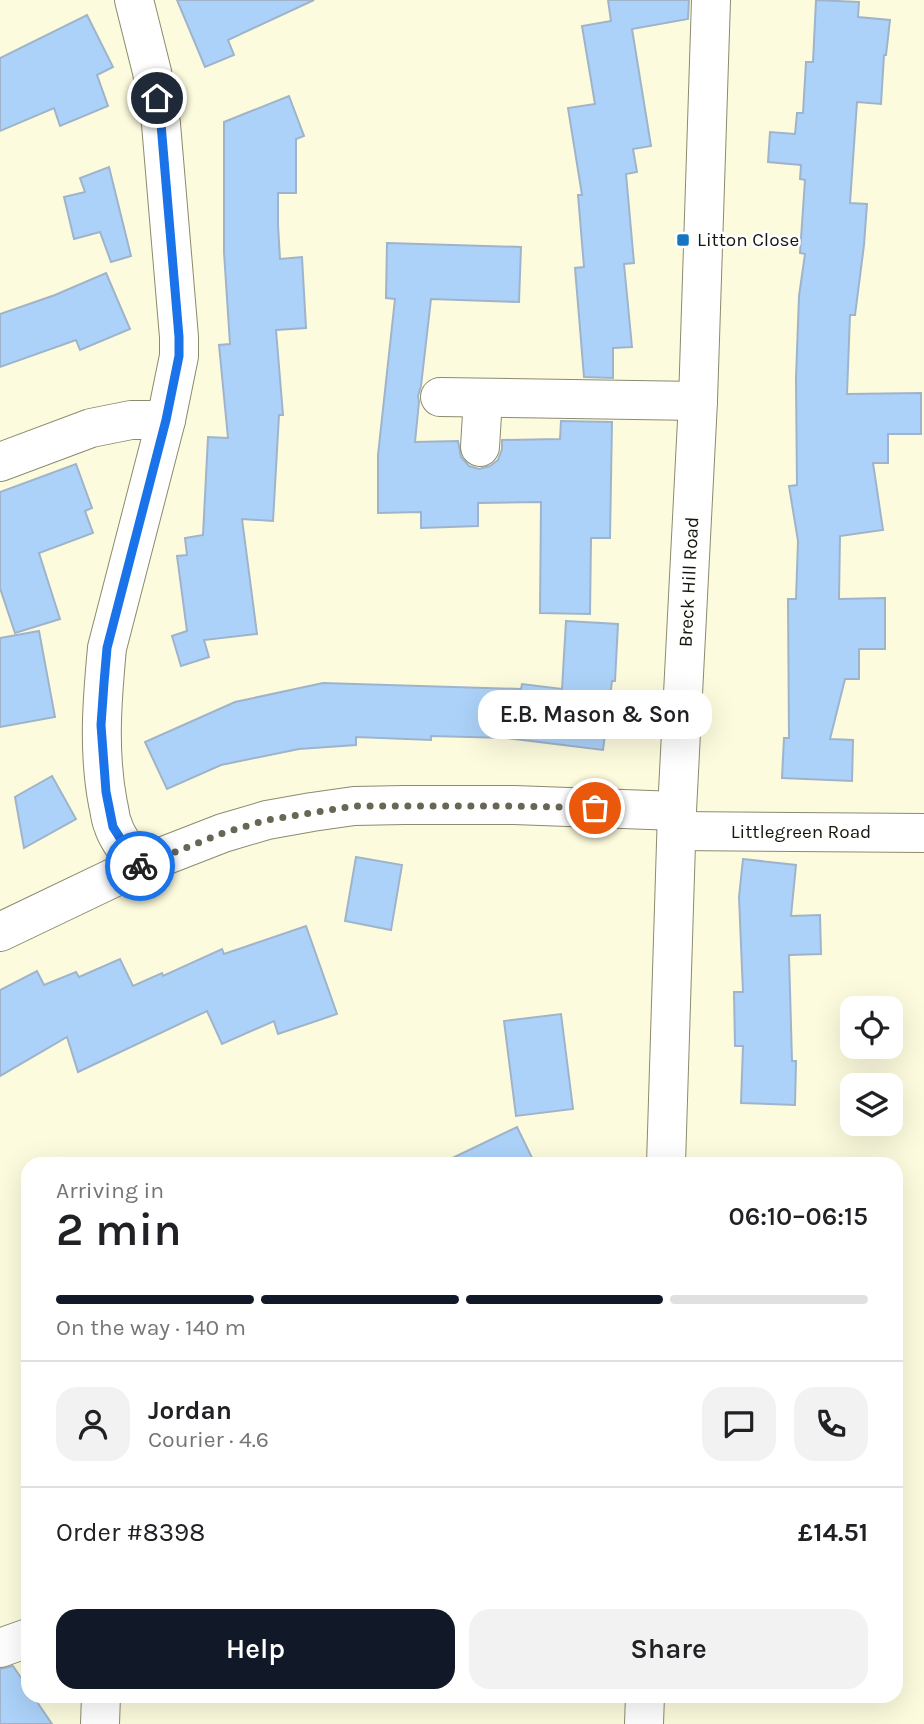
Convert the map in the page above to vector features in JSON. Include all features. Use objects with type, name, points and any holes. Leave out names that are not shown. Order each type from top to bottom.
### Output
[{"type":"street","points":[[134,0],[152,72],[161,124],[179,337],[179,356],[166,420],[107,648],[102,711],[102,758],[113,827],[138,866]]},
{"type":"street","name":"Breck Hill Road","points":[[666,1157],[677,821],[698,401],[711,0]]},
{"type":"street","points":[[440,397],[698,401]]},
{"type":"street","points":[[480,447],[483,398]]},
{"type":"street","points":[[0,462],[91,428],[131,420],[166,420]]},
{"type":"street","name":"Littlegreen Road","points":[[0,932],[138,866],[223,833],[267,820],[354,806],[514,806],[677,821],[924,833]]},
{"type":"street","points":[[0,1648],[21,1640]]},
{"type":"street","points":[[100,1724],[101,1703]]},
{"type":"street","points":[[644,1724],[645,1703]]},
{"type":"building","points":[[177,0],[314,0],[228,40],[234,55],[205,67]]},
{"type":"building","points":[[608,0],[689,0],[688,19],[632,29],[651,146],[633,149],[637,172],[626,174],[634,263],[624,264],[632,347],[613,348],[613,378],[584,377],[575,268],[584,267],[578,195],[582,195],[568,108],[595,104],[582,26],[611,21]]},
{"type":"building","points":[[816,0],[859,2],[858,17],[890,20],[884,55],[881,104],[857,102],[850,203],[867,204],[855,315],[850,315],[847,394],[921,393],[921,434],[888,434],[888,463],[873,463],[883,530],[840,536],[839,599],[885,598],[885,649],[859,649],[859,679],[845,679],[830,739],[853,740],[852,781],[782,778],[784,738],[789,738],[788,599],[796,599],[798,541],[789,486],[797,485],[796,379],[799,296],[805,254],[800,253],[805,180],[800,179],[801,165],[768,162],[770,132],[795,134],[797,113],[803,113],[806,62],[813,62]]},
{"type":"building","points":[[87,15],[113,67],[97,75],[108,106],[60,126],[54,108],[0,131],[0,58]]},
{"type":"building","points":[[289,96],[304,136],[296,139],[296,193],[278,193],[280,259],[302,257],[306,328],[276,330],[283,415],[279,415],[273,521],[242,519],[257,634],[204,640],[209,657],[181,666],[172,636],[187,631],[177,556],[187,555],[185,538],[203,535],[208,437],[228,438],[219,345],[230,344],[224,252],[224,122]]},
{"type":"building","points":[[109,167],[131,256],[111,262],[100,232],[74,239],[64,197],[85,192],[80,178]]},
{"type":"building","points":[[387,243],[521,247],[519,302],[431,299],[418,396],[415,442],[458,441],[461,457],[469,466],[479,469],[498,460],[502,440],[560,439],[561,421],[612,422],[610,538],[591,538],[590,614],[540,613],[541,502],[478,503],[478,526],[421,528],[421,512],[378,513],[378,455],[395,299],[386,298]]},
{"type":"building","points":[[106,273],[130,329],[80,350],[76,340],[0,367],[0,314],[55,295]]},
{"type":"building","points":[[76,464],[92,508],[85,511],[93,533],[39,553],[60,619],[15,633],[0,588],[0,492]]},
{"type":"building","points":[[566,621],[618,624],[615,681],[612,681],[603,750],[507,738],[431,736],[431,740],[356,737],[356,745],[299,749],[221,765],[167,789],[145,742],[235,702],[323,683],[521,689],[522,684],[562,689]]},
{"type":"building","points":[[39,631],[55,717],[0,727],[0,638]]},
{"type":"building","points":[[52,776],[76,819],[24,848],[15,797]]},
{"type":"building","points":[[356,857],[402,865],[391,930],[345,921]]},
{"type":"building","points":[[743,859],[796,865],[791,916],[820,915],[821,954],[789,955],[792,1061],[796,1061],[795,1105],[741,1103],[743,1046],[735,1046],[734,992],[743,992],[739,897]]},
{"type":"building","points":[[306,926],[337,1014],[278,1034],[274,1021],[222,1044],[207,1011],[78,1072],[67,1037],[0,1076],[0,990],[37,971],[44,985],[76,972],[79,977],[120,959],[133,986],[162,973],[163,976],[222,949],[224,954]]},
{"type":"building","points":[[561,1014],[573,1109],[516,1116],[504,1021]]},
{"type":"building","points":[[517,1127],[532,1157],[455,1157]]},
{"type":"building","points":[[13,1666],[21,1678],[21,1703],[38,1703],[52,1724],[0,1724],[0,1669]]},
{"type":"way so far","points":[[140,866],[223,833],[267,820],[354,806],[595,808]]},
{"type":"place","name":"Litton Close","points":[[683,240]]},
{"type":"place","name":"E.B. Mason & Son","points":[[595,808]]},
{"type":"route","points":[[140,866],[113,827],[106,792],[101,725],[107,648],[166,420],[179,356],[157,98]]}]
